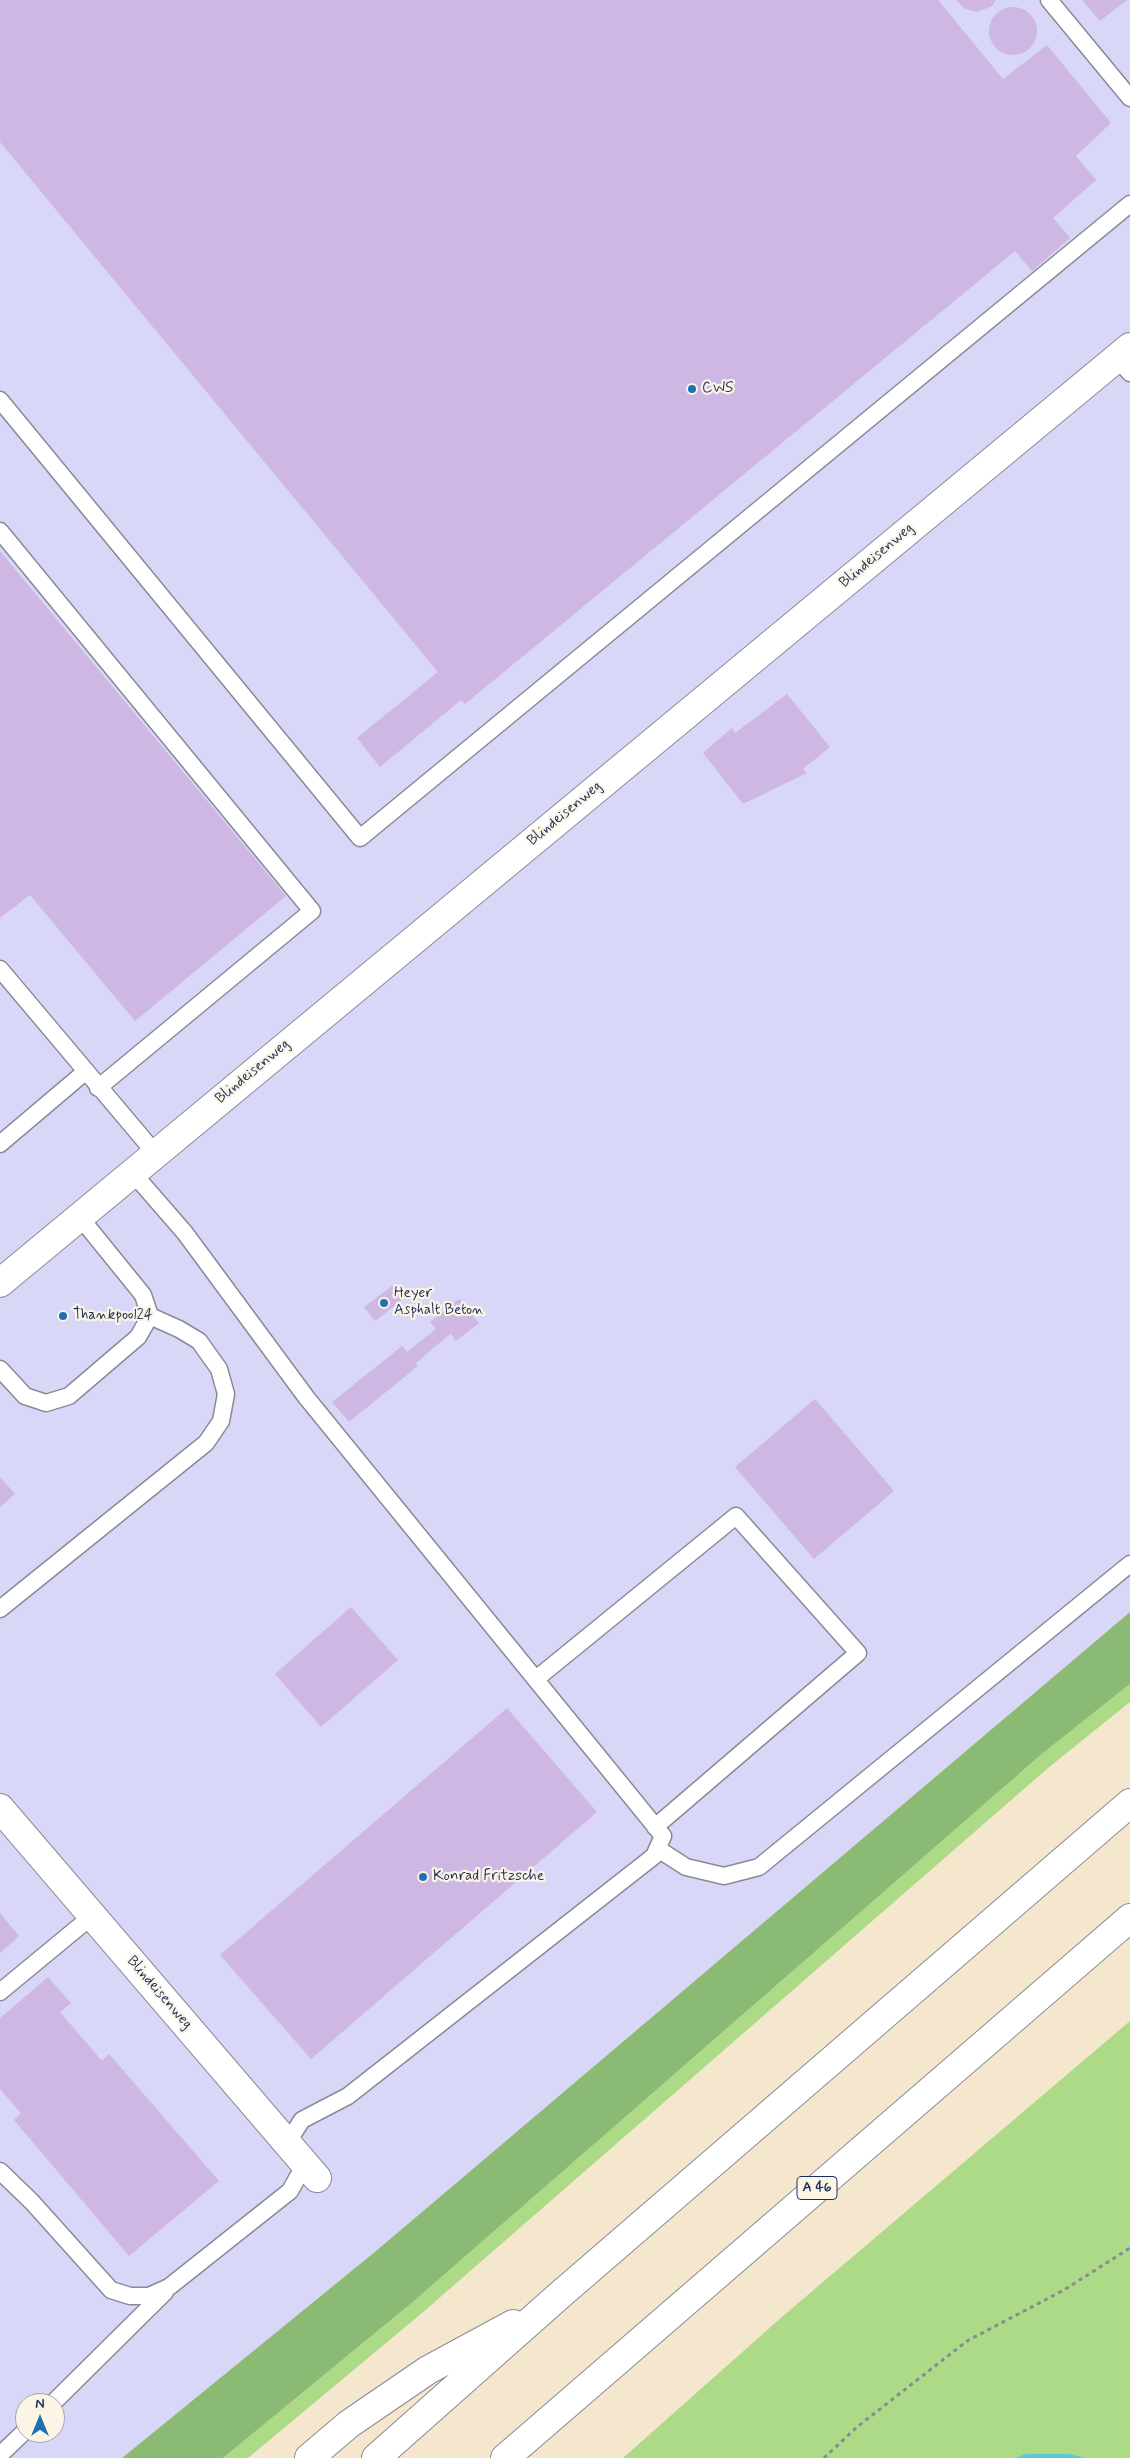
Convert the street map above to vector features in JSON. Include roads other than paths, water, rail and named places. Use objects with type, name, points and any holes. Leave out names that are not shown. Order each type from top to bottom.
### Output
[{"type":"main road","name":"Blindeisenweg","points":[[0,1283],[155,1153],[1126,359]]},
{"type":"main road","points":[[376,2458],[561,2294],[1130,1803]]},
{"type":"main road","name":"Blindeisenweg","points":[[0,1808],[311,2171]]},
{"type":"main road","name":"A 46","points":[[504,2458],[1130,1918]]},
{"type":"main road","points":[[309,2458],[349,2424],[428,2370],[533,2313],[561,2294]]},
{"type":"lane","points":[[1049,0],[1130,98]]},
{"type":"lane","points":[[0,400],[360,838],[1130,204]]},
{"type":"lane","points":[[0,531],[312,911],[98,1088]]},
{"type":"lane","points":[[0,969],[98,1088],[155,1153]]},
{"type":"lane","points":[[0,1144],[85,1072]]},
{"type":"lane","points":[[132,1172],[185,1233],[306,1397],[663,1836],[654,1856],[348,2096],[302,2120],[287,2143]]},
{"type":"lane","points":[[0,1369],[24,1396],[46,1403],[69,1396],[138,1337],[150,1316],[144,1295],[79,1216]]},
{"type":"lane","points":[[0,1609],[206,1443],[221,1421],[226,1394],[219,1368],[199,1341],[179,1328],[150,1316]]},
{"type":"lane","points":[[536,1679],[736,1516],[858,1653],[655,1827]]},
{"type":"lane","points":[[658,1849],[686,1867],[724,1876],[759,1867],[1130,1564]]},
{"type":"lane","points":[[0,1992],[92,1916]]},
{"type":"lane","points":[[0,2171],[32,2202],[111,2290],[130,2296],[150,2296],[169,2287]]},
{"type":"lane","points":[[63,2393],[169,2287],[290,2191],[311,2171]]},
{"type":"lane","points":[[0,2456],[15,2441]]},
{"type":"water","points":[[1025,2454],[1070,2454],[1086,2458],[1015,2458]]},
{"type":"place","name":"CWS","points":[[692,389]]},
{"type":"place","name":"Heyer Asphalt Beton","points":[[384,1303]]},
{"type":"place","name":"Thankpool24","points":[[63,1316]]},
{"type":"place","name":"Konrad Fritzsche","points":[[423,1877]]}]
